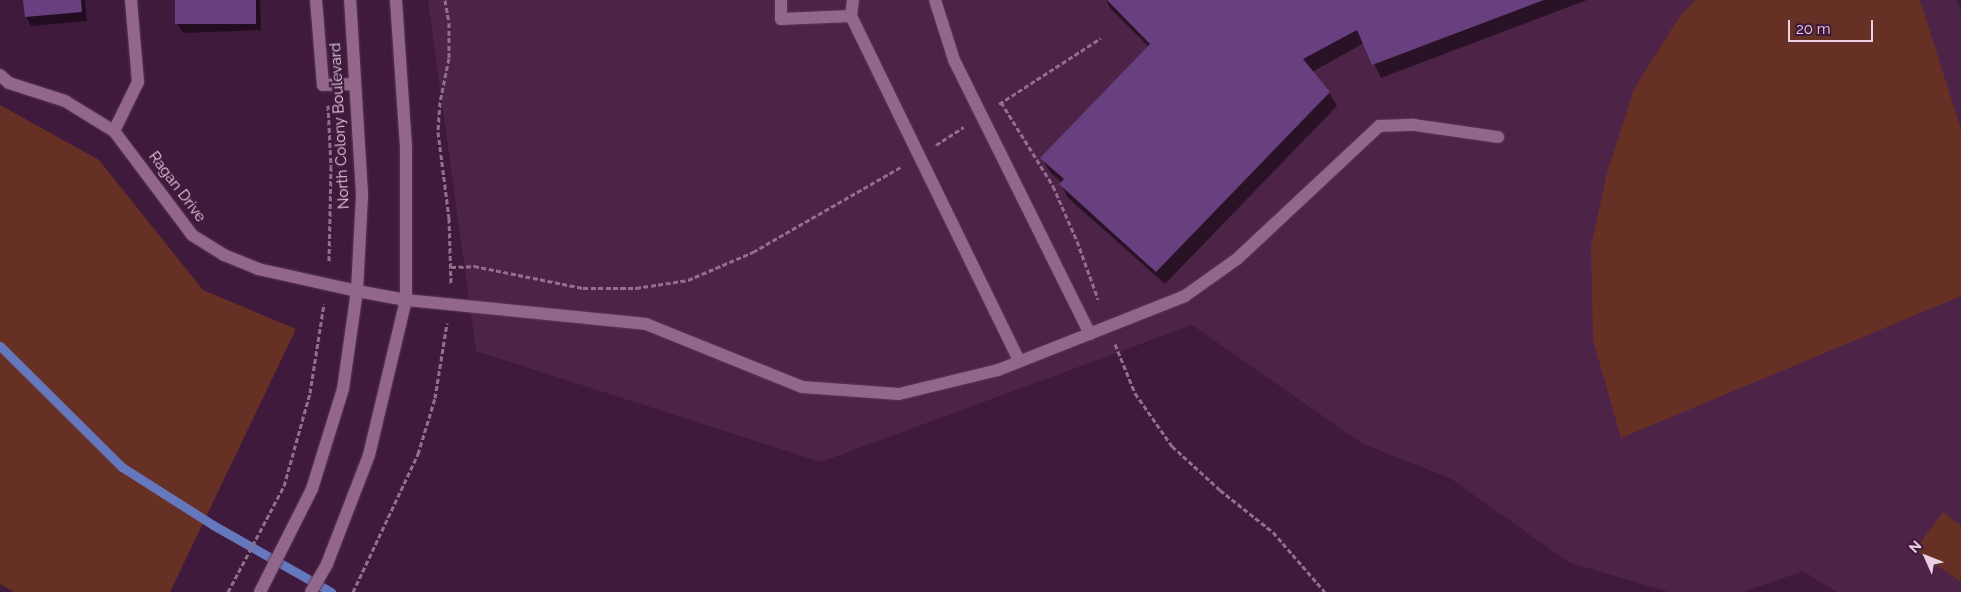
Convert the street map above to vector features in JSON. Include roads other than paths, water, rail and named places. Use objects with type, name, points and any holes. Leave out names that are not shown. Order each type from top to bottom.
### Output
[{"type":"main road","points":[[114,131],[138,82],[132,0]]},
{"type":"main road","points":[[316,0],[323,85],[355,84]]},
{"type":"main road","name":"North Colony Boulevard","points":[[260,592],[312,489],[343,388],[357,291],[362,194],[350,0]]},
{"type":"main road","points":[[311,592],[327,564],[369,454],[406,300],[406,147],[396,0]]},
{"type":"main road","points":[[781,0],[781,19],[852,16]]},
{"type":"main road","points":[[853,0],[852,16],[1019,362]]},
{"type":"main road","points":[[935,0],[954,60],[1090,334]]},
{"type":"main road","name":"Ragan Drive","points":[[0,75],[10,83],[65,101],[114,131],[192,235],[224,255],[258,268],[357,291],[406,300],[646,324],[802,387],[898,394],[998,370],[1185,296],[1237,259],[1379,126],[1414,125],[1498,137]]},
{"type":"waterway","points":[[0,346],[122,467],[213,525],[331,592]]}]
